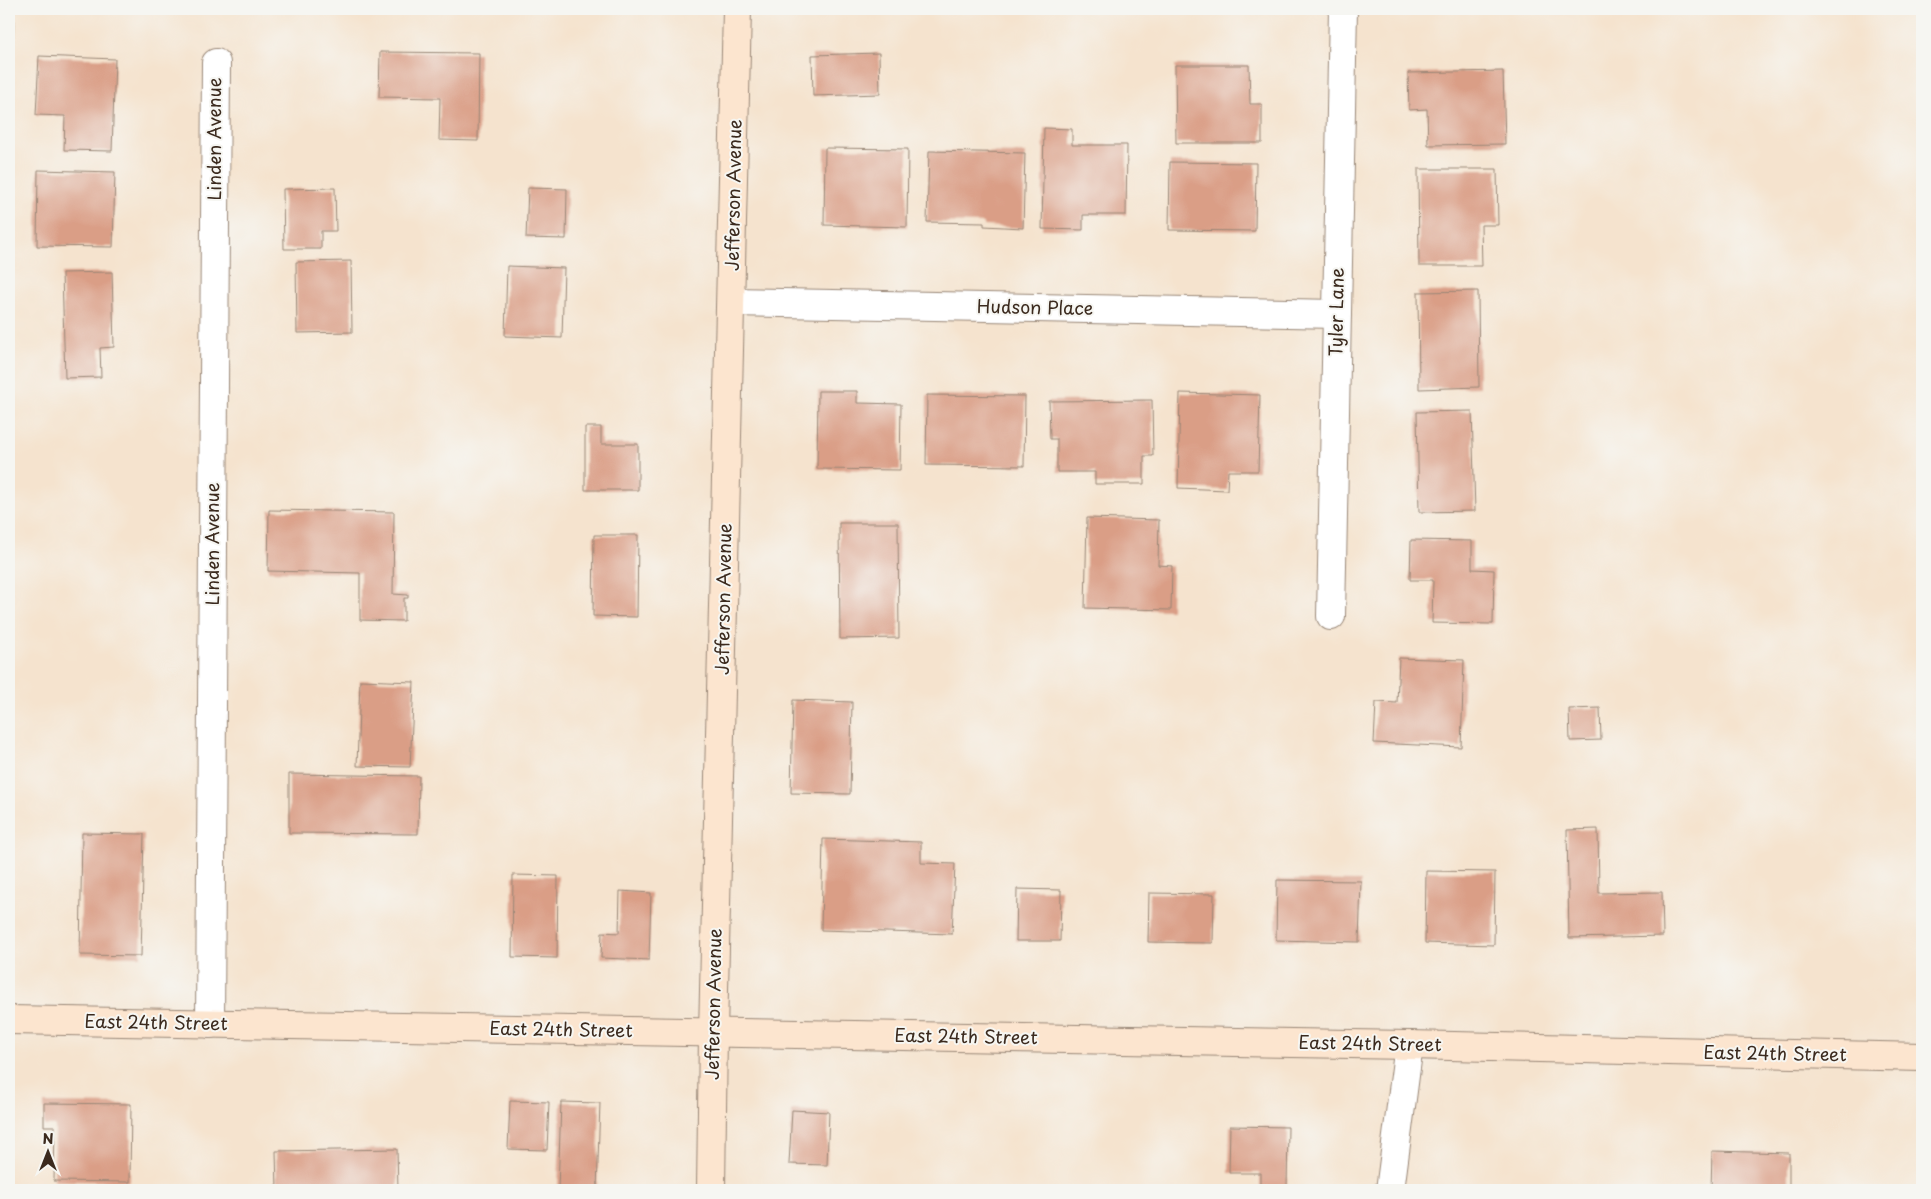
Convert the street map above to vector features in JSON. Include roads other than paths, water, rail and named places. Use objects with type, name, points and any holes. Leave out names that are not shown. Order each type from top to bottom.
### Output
[{"type":"main road","name":"Jefferson Avenue","points":[[711,1190],[737,9]]},
{"type":"main road","name":"East 24th Street","points":[[9,1020],[1409,1045],[1922,1057]]},
{"type":"street","name":"Tyler Lane","points":[[1331,616],[1343,9]]},
{"type":"street","name":"Linden Avenue","points":[[210,1024],[216,63]]},
{"type":"street","name":"Hudson Place","points":[[732,302],[1337,314]]},
{"type":"street","points":[[1390,1190],[1409,1045]]}]
